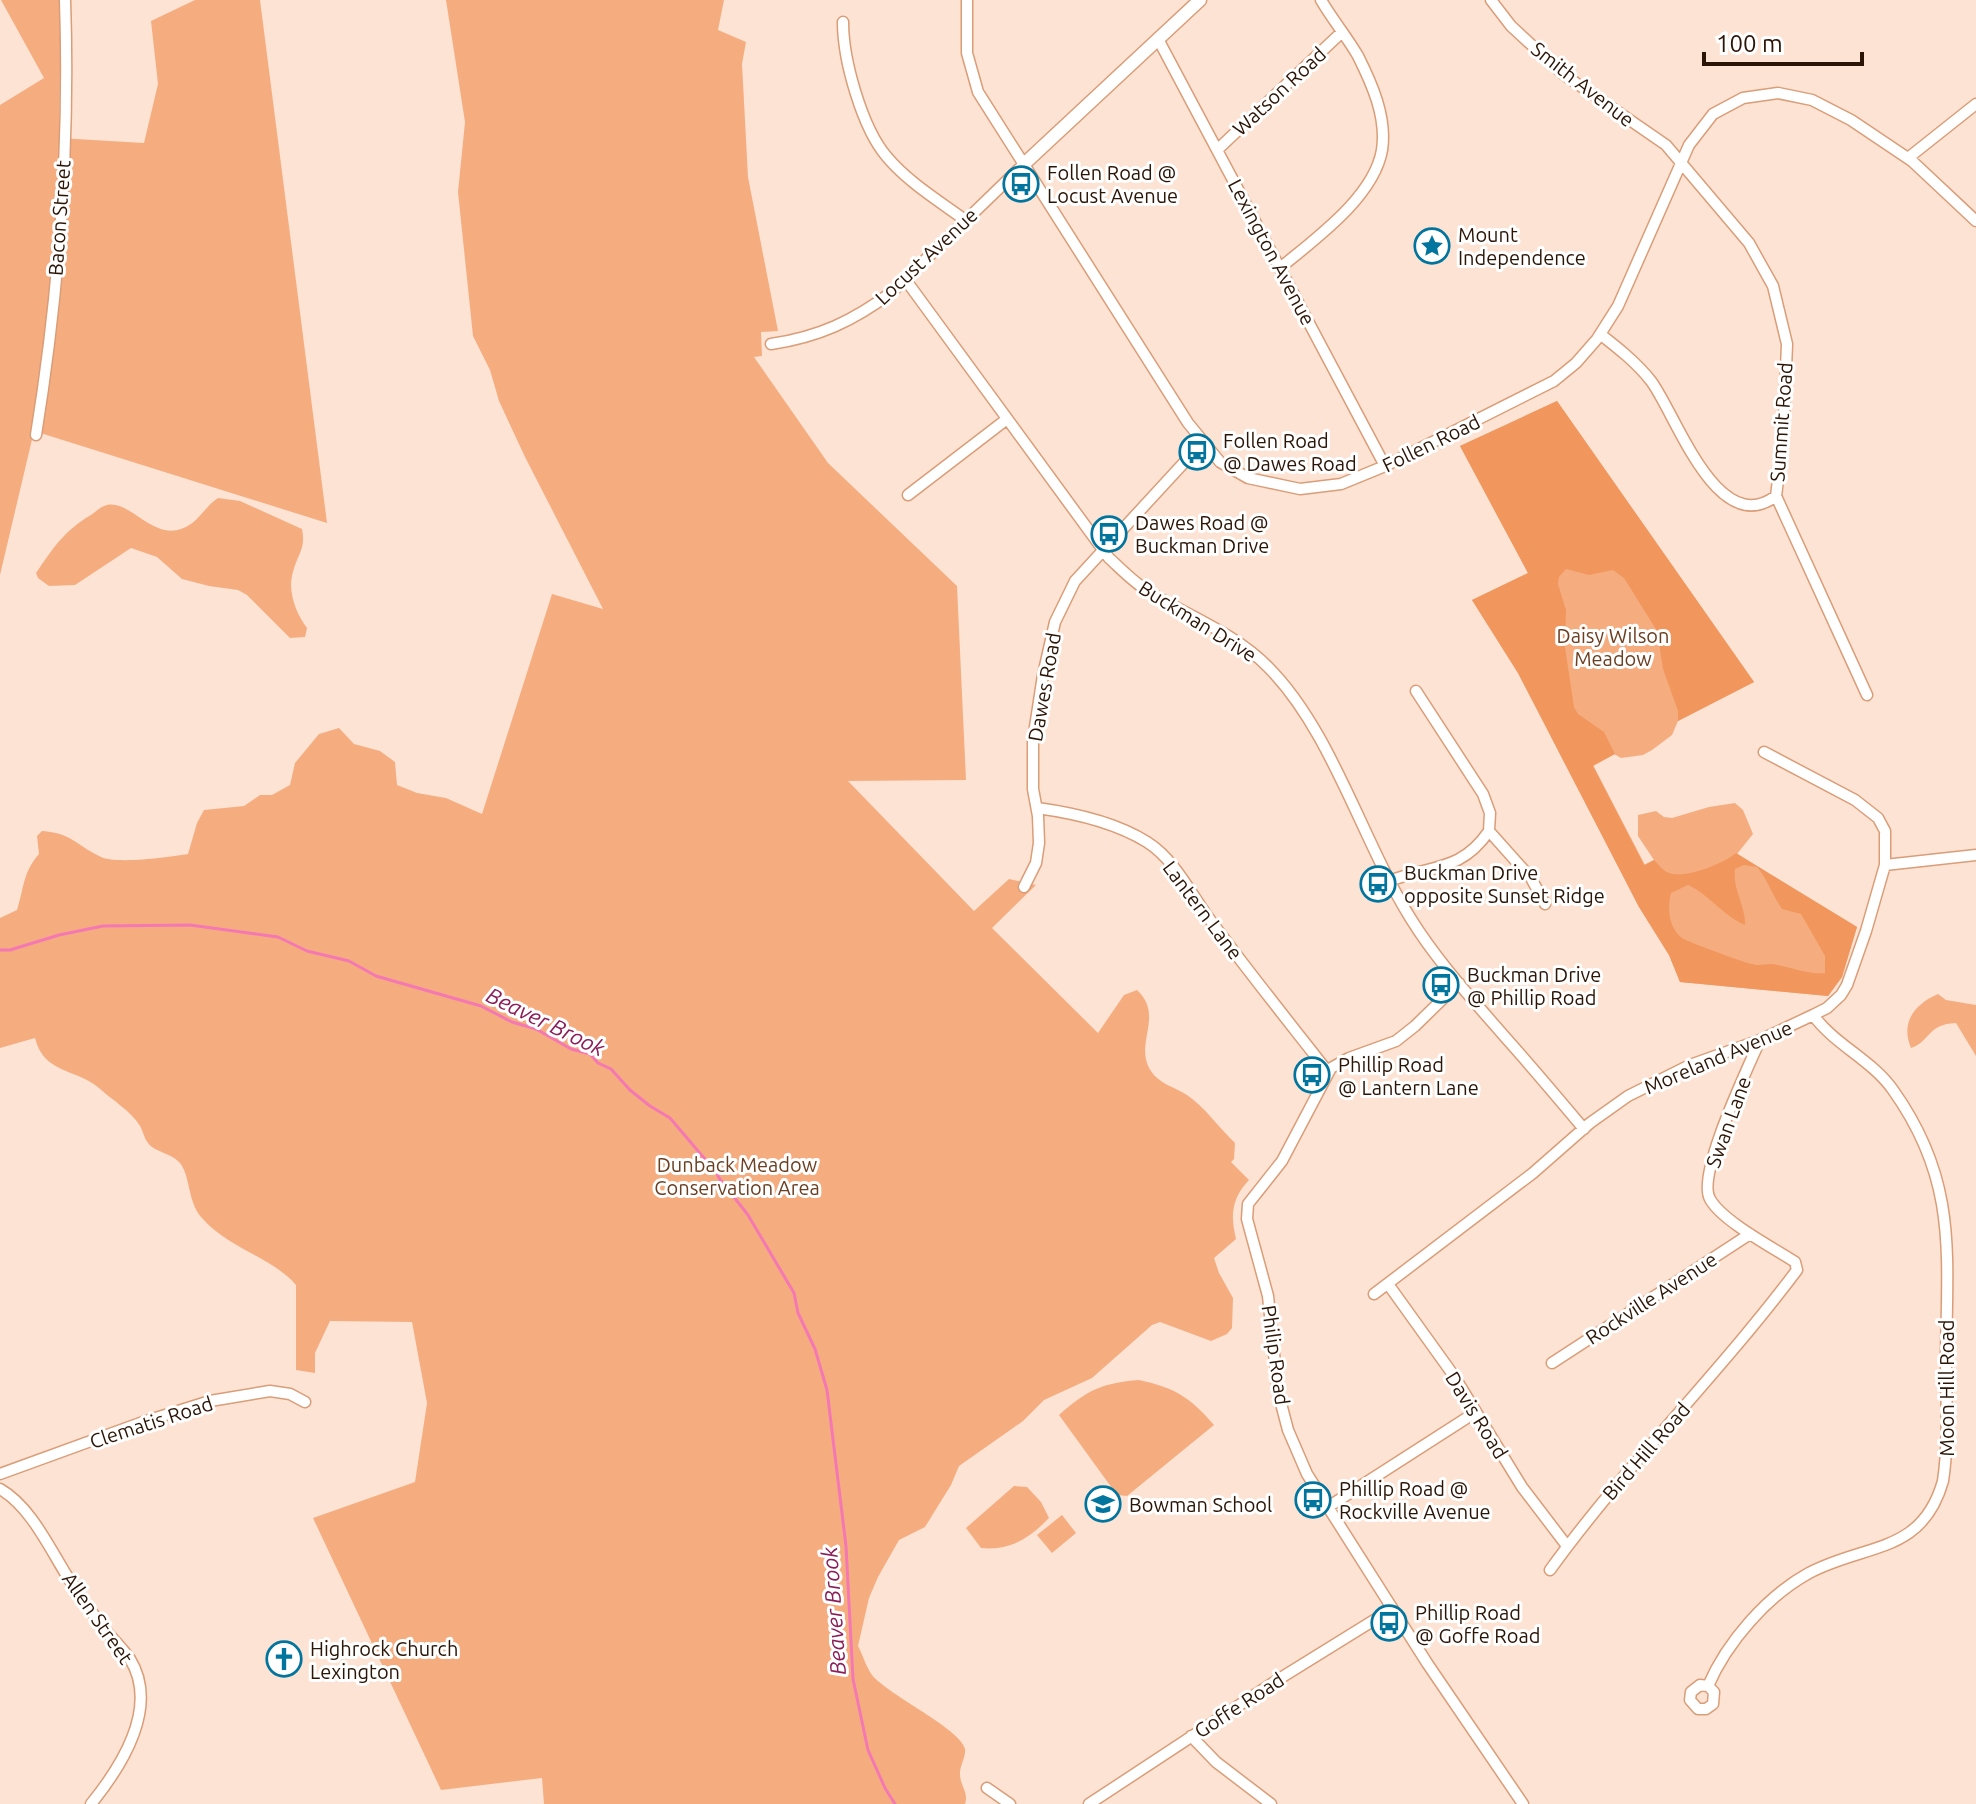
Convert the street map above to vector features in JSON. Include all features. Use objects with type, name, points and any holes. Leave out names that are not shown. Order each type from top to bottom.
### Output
[{"type":"street","name":"Bacon Street","points":[[36,435],[64,166],[65,0]]},
{"type":"street","name":"Follen Road","points":[[967,0],[967,53],[978,92],[1148,363],[1203,442],[1220,462],[1248,478],[1300,489],[1341,484],[1385,466],[1554,381],[1576,363],[1618,306],[1689,145],[1713,114],[1743,98],[1778,93],[1812,100],[1851,120],[1908,158],[1976,221]]},
{"type":"street","name":"Locust Avenue","points":[[771,344],[806,339],[872,307],[1200,0]]},
{"type":"street","points":[[1280,268],[1321,234],[1358,196],[1373,174],[1382,150],[1382,124],[1374,92],[1356,52],[1321,0]]},
{"type":"street","name":"Smith Avenue","points":[[1491,0],[1511,26],[1563,74],[1666,145],[1681,163]]},
{"type":"street","points":[[843,22],[843,42],[859,101],[875,139],[887,157],[903,172],[965,220]]},
{"type":"street","name":"Watson Road","points":[[1217,150],[1342,32]]},
{"type":"street","name":"Lexington Avenue","points":[[1158,39],[1385,466]]},
{"type":"street","points":[[1908,158],[1976,104]]},
{"type":"street","name":"Summit Road","points":[[1681,163],[1749,243],[1773,286],[1787,344],[1783,441],[1776,496],[1867,695]]},
{"type":"street","name":"Buckman Drive","points":[[905,279],[1103,551],[1130,578],[1151,593],[1246,649],[1267,666],[1292,694],[1316,731],[1389,881],[1412,921],[1459,983],[1584,1129]]},
{"type":"street","points":[[1600,334],[1650,379],[1697,464],[1712,484],[1729,498],[1757,506],[1776,496]]},
{"type":"street","points":[[908,495],[1007,419]]},
{"type":"street","name":"Dawes Road","points":[[1024,887],[1036,863],[1039,843],[1033,789],[1033,740],[1055,622],[1075,581],[1203,442]]},
{"type":"street","points":[[1389,881],[1455,863],[1477,848],[1489,831],[1490,813],[1483,794],[1416,691]]},
{"type":"street","points":[[1764,752],[1869,810],[1878,818],[1885,831],[1885,865],[1976,855]]},
{"type":"street","name":"Lantern Lane","points":[[1037,808],[1122,829],[1150,844],[1180,876],[1328,1072]]},
{"type":"street","points":[[1489,831],[1531,878],[1545,904]]},
{"type":"street","name":"Moreland Avenue","points":[[1374,1294],[1628,1096],[1690,1065],[1760,1040],[1827,1008],[1847,985],[1885,865]]},
{"type":"street","points":[[1328,1072],[1349,1058],[1396,1041],[1459,983]]},
{"type":"street","name":"Moon Hill Road","points":[[1708,1686],[1717,1667],[1777,1595],[1820,1568],[1891,1545],[1911,1533],[1934,1506],[1943,1481],[1947,1234],[1942,1191],[1923,1140],[1892,1087],[1824,1030],[1813,1015]]},
{"type":"street","name":"Swan Lane","points":[[1747,1336],[1797,1270],[1795,1262],[1750,1234],[1715,1207],[1707,1196],[1706,1183],[1733,1102],[1760,1040]]},
{"type":"street","name":"Philip Road","points":[[1328,1072],[1282,1161],[1248,1204],[1247,1219],[1268,1296],[1278,1392],[1288,1430],[1307,1474],[1392,1609],[1523,1804]]},
{"type":"street","name":"Rockville Avenue","points":[[1552,1363],[1750,1234]]},
{"type":"street","name":"Davis Road","points":[[1388,1284],[1447,1366],[1522,1487],[1567,1546]]},
{"type":"street","name":"Bird Hill Road","points":[[1550,1570],[1609,1492],[1747,1336]]},
{"type":"street","name":"Clematis Road","points":[[0,1474],[210,1401],[270,1391],[290,1394],[305,1402]]},
{"type":"street","points":[[1328,1507],[1476,1412]]},
{"type":"street","name":"Allen Street","points":[[0,1489],[9,1494],[30,1519],[83,1600],[130,1660],[138,1680],[140,1706],[129,1747],[119,1767],[91,1804]]},
{"type":"street","name":"Goffe Road","points":[[1089,1804],[1392,1609]]},
{"type":"street","points":[[1191,1736],[1216,1762],[1271,1804]]},
{"type":"street","points":[[987,1788],[1010,1804]]},
{"type":"green space","points":[[1,0],[61,0],[59,138],[144,143],[158,84],[151,21],[195,0],[260,0],[327,523],[34,431],[0,575],[0,105],[44,78]]},
{"type":"green space","name":"Dunback Meadow Conservation Area","points":[[446,0],[724,0],[718,30],[746,42],[742,64],[748,177],[778,331],[761,332],[762,356],[754,357],[828,463],[957,586],[966,780],[848,781],[974,911],[1009,879],[1036,885],[992,928],[1098,1033],[1124,995],[1137,990],[1148,1010],[1145,1051],[1151,1071],[1163,1082],[1194,1100],[1235,1143],[1231,1162],[1249,1180],[1239,1193],[1234,1207],[1236,1239],[1214,1258],[1233,1298],[1232,1328],[1227,1334],[1211,1341],[1160,1322],[1152,1325],[1092,1378],[1044,1400],[1023,1421],[959,1466],[925,1527],[899,1540],[878,1577],[869,1598],[858,1646],[870,1672],[880,1683],[961,1741],[965,1749],[960,1774],[965,1804],[544,1804],[542,1778],[441,1790],[313,1518],[415,1482],[427,1403],[412,1322],[330,1321],[315,1353],[315,1373],[296,1370],[296,1285],[275,1267],[225,1238],[202,1218],[194,1204],[183,1167],[172,1156],[151,1146],[132,1115],[99,1088],[45,1058],[35,1038],[0,1048],[0,918],[17,910],[27,874],[39,854],[37,836],[42,831],[66,837],[106,859],[142,860],[188,854],[204,810],[244,806],[260,795],[272,795],[290,785],[295,763],[319,734],[339,728],[354,744],[380,751],[395,762],[397,785],[417,793],[446,798],[482,814],[552,594],[603,609],[525,457],[473,336],[458,192],[465,122]]},
{"type":"green space","name":"Daisy Wilson Meadow","points":[[1557,401],[1754,682],[1678,721],[1672,735],[1643,755],[1621,758],[1614,754],[1593,765],[1645,865],[1654,860],[1638,836],[1638,815],[1656,811],[1672,818],[1735,803],[1743,810],[1753,834],[1737,854],[1857,927],[1842,977],[1828,996],[1680,982],[1669,955],[1639,907],[1518,673],[1472,600],[1528,573],[1460,446]]},
{"type":"green space","points":[[218,498],[240,501],[302,529],[302,546],[291,587],[296,609],[307,628],[305,637],[290,638],[247,595],[238,590],[182,579],[157,557],[131,548],[75,585],[49,586],[38,578],[36,573],[60,540],[105,506],[124,508],[160,529],[170,531],[192,523]]},
{"type":"green space","points":[[1938,994],[1946,1000],[1976,1005],[1976,1056],[1956,1023],[1939,1026],[1911,1048],[1907,1030],[1912,1015],[1923,1003]]},
{"type":"green space","points":[[1139,1380],[1163,1386],[1181,1395],[1214,1425],[1127,1496],[1117,1495],[1059,1415],[1096,1389]]},
{"type":"green space","points":[[1014,1486],[1027,1487],[1041,1502],[1049,1518],[1019,1542],[981,1548],[966,1528]]},
{"type":"green space","points":[[1062,1515],[1076,1533],[1052,1553],[1037,1535]]},
{"type":"shaded area","name":"Daisy Wilson Meadow","points":[[1557,401],[1754,682],[1678,721],[1678,711],[1663,669],[1657,631],[1624,578],[1613,570],[1589,575],[1566,569],[1559,577],[1558,584],[1566,610],[1565,647],[1574,707],[1578,714],[1604,732],[1615,754],[1593,766],[1644,865],[1654,860],[1667,872],[1684,874],[1713,866],[1736,853],[1857,927],[1842,977],[1828,996],[1680,982],[1669,955],[1639,907],[1518,673],[1472,600],[1528,573],[1460,446]],"holes":[[[1744,865],[1757,867],[1782,909],[1801,914],[1825,956],[1825,973],[1747,963],[1686,940],[1674,929],[1669,912],[1671,893],[1688,885],[1745,925],[1735,884],[1735,869]]]},
{"type":"waterway","name":"Beaver Brook","points":[[0,950],[103,926],[190,925],[278,937],[307,951],[349,961],[376,976],[481,1006],[512,1022],[536,1029],[571,1049],[590,1054],[598,1063],[611,1069],[630,1090],[670,1118],[714,1166],[719,1178],[748,1215],[794,1293],[798,1313],[815,1349],[827,1390],[846,1546],[853,1679],[868,1750],[895,1804]]},
{"type":"place","name":"Follen Road @ Locust Avenue","points":[[1021,184]]},
{"type":"place","name":"Mount Independence","points":[[1432,246]]},
{"type":"place","name":"Follen Road @ Dawes Road","points":[[1197,452]]},
{"type":"place","name":"Dawes Road @ Buckman Drive","points":[[1109,534]]},
{"type":"place","name":"Buckman Drive opposite Sunset Ridge","points":[[1378,884]]},
{"type":"place","name":"Buckman Drive @ Phillip Road","points":[[1441,985]]},
{"type":"place","name":"Phillip Road @ Lantern Lane","points":[[1312,1075]]},
{"type":"place","name":"Phillip Road @ Rockville Avenue","points":[[1313,1500]]},
{"type":"place","name":"Bowman School","points":[[1103,1504]]},
{"type":"place","name":"Phillip Road @ Goffe Road","points":[[1389,1623]]},
{"type":"place","name":"Highrock Church Lexington","points":[[284,1659]]}]
